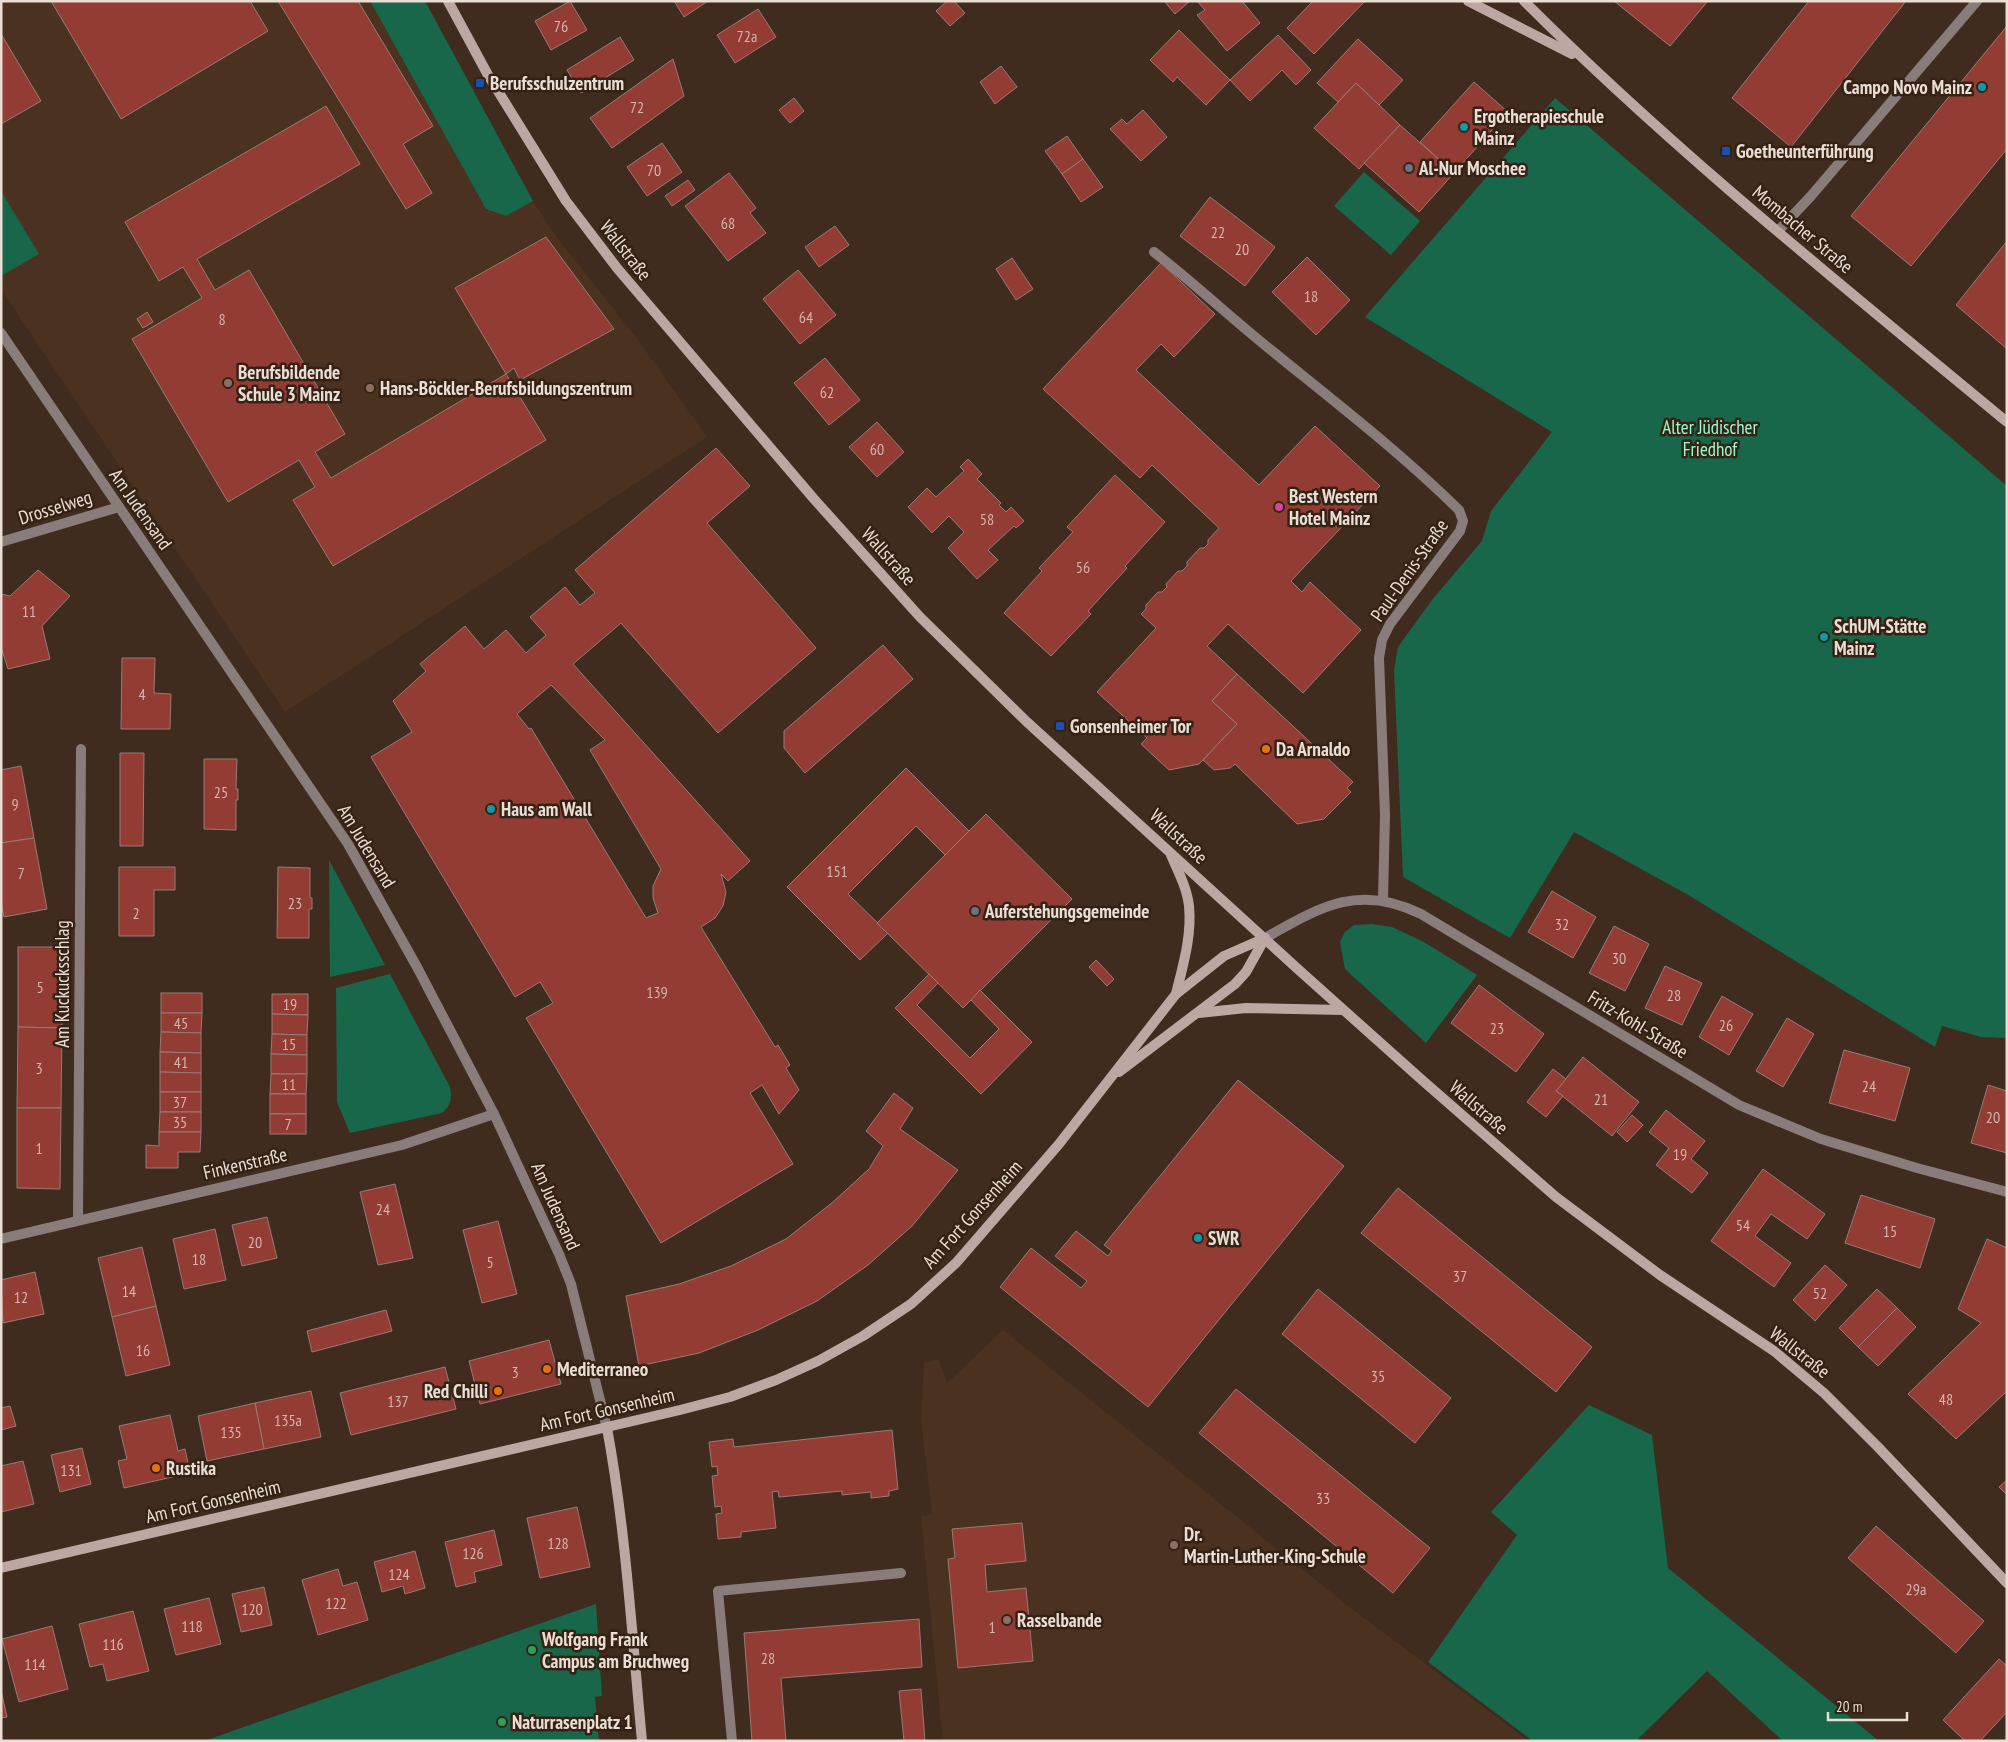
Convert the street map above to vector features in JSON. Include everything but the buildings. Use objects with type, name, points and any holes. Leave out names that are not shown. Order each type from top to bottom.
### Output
[{"type":"street","name":"Wallstraße","points":[[448,1],[488,75],[566,201],[623,276],[814,499],[920,617],[1027,722],[1343,1010],[1556,1197],[1660,1275],[1774,1351],[1824,1393],[1892,1461],[2007,1583]]},
{"type":"street","name":"Mombacher Straße","points":[[1468,1],[1581,58]]},
{"type":"street","name":"Mombacher Straße","points":[[1524,1],[1581,58],[1778,231],[2007,422]]},
{"type":"street","points":[[1778,231],[1811,196],[1977,1]]},
{"type":"street","name":"Paul-Denis-Straße","points":[[1154,252],[1195,284],[1270,349],[1350,412],[1459,510],[1463,521],[1460,531],[1390,624],[1382,640],[1379,658],[1385,815],[1383,900]]},
{"type":"street","name":"Am Judensand","points":[[1,333],[348,844],[417,967],[494,1114],[560,1254],[571,1284],[607,1428]]},
{"type":"street","name":"Drosselweg","points":[[1,542],[119,507]]},
{"type":"street","name":"Am Kuckucksschlag","points":[[78,1220],[81,749]]},
{"type":"street","points":[[1168,849],[1184,884],[1189,905],[1188,939],[1176,994]]},
{"type":"street","name":"Fritz-Kohl-Straße","points":[[1265,938],[1298,919],[1336,903],[1360,899],[1383,900],[1407,907],[1739,1105],[1821,1139],[2007,1192]]},
{"type":"street","name":"Am Fort Gonsenheim","points":[[1,1568],[607,1428],[730,1397],[776,1380],[824,1358],[863,1336],[912,1304],[956,1263],[1058,1144],[1176,994],[1224,956],[1265,938]]},
{"type":"street","name":"Am Fort Gonsenheim","points":[[1108,1080],[1198,1014],[1235,984],[1246,972],[1265,938]]},
{"type":"street","points":[[1198,1014],[1254,1008],[1343,1010]]},
{"type":"street","name":"Finkenstraße","points":[[1,1239],[402,1145],[494,1114]]},
{"type":"street","points":[[607,1428],[617,1484],[642,1741]]},
{"type":"street","points":[[732,1741],[718,1591],[901,1573]]},
{"type":"shaded area","name":"Hans-Böckler-Berufsbildungszentrum","points":[[1,1],[370,1],[486,209],[506,216],[533,201],[555,235],[638,340],[707,437],[285,712],[1,289]]},
{"type":"shaded area","name":"Dr. Martin-Luther-King-Schule","points":[[1003,1330],[1357,1613],[1529,1741],[943,1741],[921,1516],[932,1515],[921,1419],[924,1363],[938,1359],[947,1383]]},
{"type":"green space","points":[[370,1],[425,1],[533,201],[506,216],[486,209]]},
{"type":"green space","name":"Alter Jüdischer Friedhof","points":[[1555,98],[2007,486],[2007,1038],[1981,1037],[1942,1026],[1935,1047],[1690,896],[1574,832],[1510,938],[1403,877],[1394,670],[1398,647],[1432,600],[1482,541],[1491,511],[1552,432],[1365,317]]},
{"type":"green space","points":[[1364,172],[1420,221],[1391,255],[1334,206]]},
{"type":"green space","points":[[1,191],[39,254],[1,276]]},
{"type":"green space","points":[[329,860],[385,965],[330,977]]},
{"type":"green space","points":[[1372,924],[1392,927],[1424,942],[1477,975],[1426,1043],[1345,969],[1340,942],[1345,932],[1354,925]]},
{"type":"green space","points":[[390,974],[450,1087],[450,1101],[442,1113],[350,1133],[337,1102],[336,988]]},
{"type":"green space","points":[[1589,1405],[1652,1435],[1668,1568],[1879,1741],[1783,1741],[1707,1671],[1636,1741],[1533,1741],[1428,1662],[1517,1535],[1491,1512]]},
{"type":"green space","name":"Wolfgang Frank Campus am Bruchweg","points":[[596,1604],[602,1696],[595,1697],[599,1741],[204,1741]]},
{"type":"place","name":"Berufsschulzentrum","points":[[480,83]]},
{"type":"place","name":"Campo Novo Mainz","points":[[1982,87]]},
{"type":"place","name":"Ergotherapieschule Mainz","points":[[1464,127]]},
{"type":"place","name":"Goetheunterführung","points":[[1726,151]]},
{"type":"place","name":"Al-Nur Moschee","points":[[1409,168]]},
{"type":"place","name":"Berufsbildende Schule 3 Mainz","points":[[228,383]]},
{"type":"place","name":"Hans-Böckler-Berufsbildungszentrum","points":[[370,388]]},
{"type":"place","name":"Best Western Hotel Mainz","points":[[1279,507]]},
{"type":"place","name":"SchUM-Stätte Mainz","points":[[1824,637]]},
{"type":"place","name":"Gonsenheimer Tor","points":[[1060,726]]},
{"type":"place","name":"Da Arnaldo","points":[[1266,749]]},
{"type":"place","name":"Haus am Wall","points":[[491,809]]},
{"type":"place","name":"Auferstehungsgemeinde","points":[[975,911]]},
{"type":"place","name":"SWR","points":[[1198,1238]]},
{"type":"place","name":"Mediterraneo","points":[[547,1369]]},
{"type":"place","name":"Red Chilli","points":[[498,1391]]},
{"type":"place","name":"Rustika","points":[[156,1468]]},
{"type":"place","name":"Dr. Martin-Luther-King-Schule","points":[[1174,1545]]},
{"type":"place","name":"Rasselbande","points":[[1007,1620]]},
{"type":"place","name":"Wolfgang Frank Campus am Bruchweg","points":[[532,1650]]},
{"type":"place","name":"Naturrasenplatz 1","points":[[502,1722]]}]
